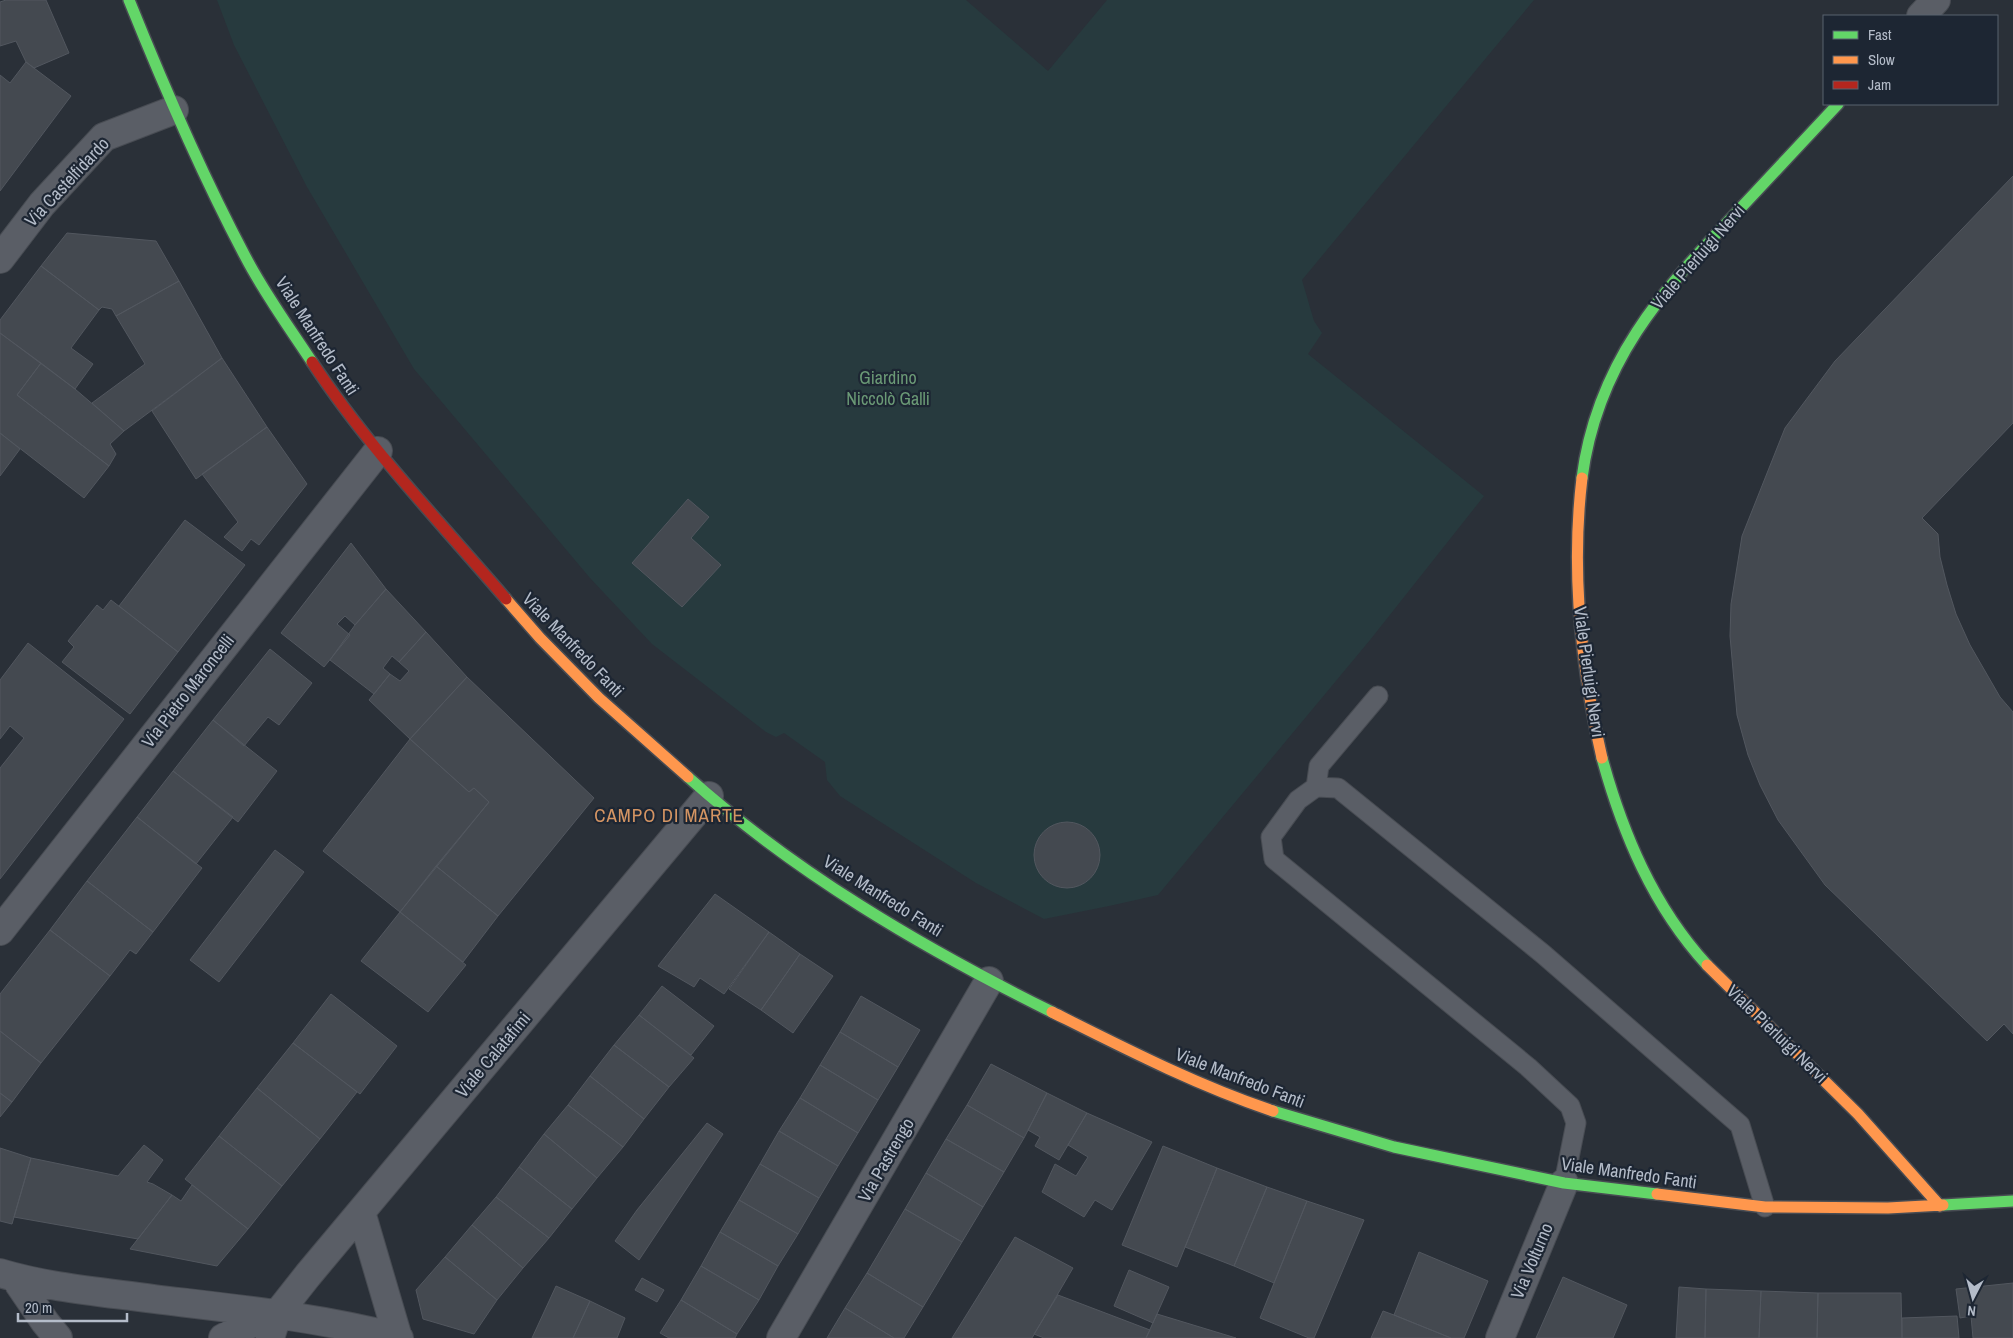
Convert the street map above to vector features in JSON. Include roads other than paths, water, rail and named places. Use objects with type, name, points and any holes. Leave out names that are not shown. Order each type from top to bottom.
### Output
[{"type":"street","name":"Viale Manfredo Fanti","points":[[129,0],[174,110],[245,256],[268,296],[338,402],[540,638],[605,704],[709,796],[780,851],[868,908],[989,982],[1170,1071],[1234,1098],[1286,1116],[1394,1147],[1564,1183],[1765,1207],[1834,1209],[1940,1206],[2013,1201]]},
{"type":"street","points":[[1922,15],[1936,0]]},
{"type":"street","name":"Viale Pierluigi Nervi","points":[[1837,105],[1680,272],[1650,310],[1620,357],[1598,404],[1580,490],[1577,555],[1582,628],[1591,712],[1614,804],[1638,860],[1673,923],[1737,996],[1835,1090],[1888,1145],[1940,1206]]},
{"type":"street","name":"Via Castelfidardo","points":[[0,259],[42,204],[104,137],[174,110]]},
{"type":"street","name":"Via Pietro Maroncelli","points":[[0,932],[378,451]]},
{"type":"street","name":"Viale Calatafimi","points":[[223,1338],[250,1324],[274,1326],[361,1212],[709,796]]},
{"type":"street","name":"Via Pastrengo","points":[[781,1338],[989,982]]},
{"type":"street","name":"Via Volturno","points":[[1500,1338],[1564,1183]]},
{"type":"street","points":[[361,1212],[399,1338]]},
{"type":"street","points":[[8,1275],[274,1326],[340,1324],[399,1338]]},
{"type":"street","points":[[8,1275],[58,1338]]},
{"type":"lane","points":[[1316,787],[1319,766],[1378,696]]},
{"type":"lane","points":[[1564,1183],[1576,1123],[1570,1106],[1528,1067],[1274,859],[1271,836],[1298,800],[1316,787],[1338,788],[1543,954],[1740,1126],[1765,1207]]},
{"type":"district","name":"CAMPO DI MARTE","points":[[669,815]]},
{"type":"park label","name":"Giardino Niccolò Galli","points":[[888,388]]}]
